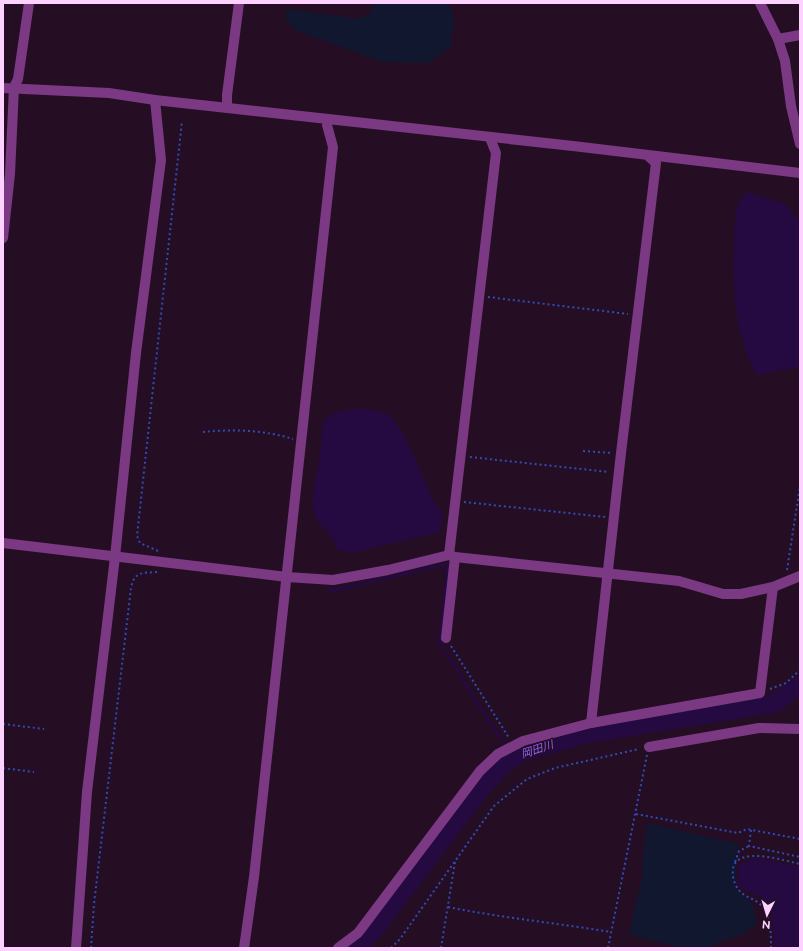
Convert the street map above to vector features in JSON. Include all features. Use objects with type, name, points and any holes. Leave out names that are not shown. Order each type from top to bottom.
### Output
[{"type":"street","points":[[3,238],[10,174],[14,87],[18,79],[29,3]]},
{"type":"street","points":[[227,108],[227,95],[239,3]]},
{"type":"street","points":[[760,3],[778,39],[785,61],[791,106],[800,144]]},
{"type":"street","points":[[778,39],[800,35]]},
{"type":"street","points":[[3,88],[14,87],[109,93],[155,100],[800,173]]},
{"type":"street","points":[[76,948],[87,792],[115,557],[136,353],[161,160],[155,100]]},
{"type":"street","points":[[244,948],[254,877],[333,147],[327,125],[328,119]]},
{"type":"street","points":[[446,638],[455,501],[496,152],[490,138]]},
{"type":"street","points":[[591,722],[618,473],[656,163],[647,155]]},
{"type":"street","points":[[3,544],[287,577],[333,580],[452,556],[679,581],[723,594],[741,594],[773,588],[800,576]]},
{"type":"street","points":[[338,948],[358,932],[480,771],[498,754],[523,741],[591,722],[760,693],[773,588]]},
{"type":"street","points":[[649,747],[759,728],[800,729]]},
{"type":"path","points":[[164,553],[144,546],[140,543],[138,536],[182,121]]},
{"type":"path","points":[[479,296],[638,315]]},
{"type":"path","points":[[203,432],[234,430],[283,436],[302,442]]},
{"type":"path","points":[[583,451],[621,453]]},
{"type":"path","points":[[461,456],[618,473]]},
{"type":"path","points":[[789,582],[787,573],[800,486]]},
{"type":"path","points":[[455,501],[614,518]]},
{"type":"path","points":[[91,948],[94,904],[132,579],[136,575],[172,571],[176,564]]},
{"type":"path","points":[[446,638],[514,746]]},
{"type":"path","points":[[760,693],[786,682],[800,670]]},
{"type":"path","points":[[3,724],[44,728]]},
{"type":"path","points":[[391,948],[400,938],[494,806],[527,780],[555,768],[649,747],[608,948]]},
{"type":"path","points":[[3,768],[34,772]]},
{"type":"path","points":[[636,814],[738,833],[751,830],[800,839]]},
{"type":"path","points":[[749,846],[751,830]]},
{"type":"path","points":[[771,948],[765,910],[758,901],[744,895],[736,887],[733,877],[735,862],[739,851],[749,846],[800,857]]},
{"type":"path","points":[[735,862],[756,855],[800,864]]},
{"type":"path","points":[[441,948],[455,861]]},
{"type":"path","points":[[448,907],[512,919],[551,922],[611,932]]},
{"type":"shaded area","points":[[373,3],[449,3],[454,17],[451,47],[428,63],[382,62],[293,29],[285,17],[288,9],[359,19],[371,12]]},
{"type":"shaded area","points":[[747,192],[785,204],[800,222],[800,367],[757,375],[743,343],[734,293],[733,258],[735,221],[737,208]]},
{"type":"shaded area","points":[[362,409],[386,414],[395,422],[402,432],[435,504],[443,512],[440,532],[353,553],[336,549],[335,543],[330,534],[318,522],[314,511],[313,499],[320,457],[323,422],[336,412]]},
{"type":"shaded area","points":[[647,823],[738,844],[735,887],[753,903],[756,924],[743,934],[716,943],[708,948],[684,948],[637,937],[629,933],[643,875],[642,863]]},
{"type":"shaded area","points":[[757,858],[800,867],[800,948],[774,948],[772,919],[767,906],[758,896],[745,890],[737,883],[739,864]]},
{"type":"waterway","points":[[329,588],[331,591],[448,564],[440,644],[513,758]]},
{"type":"waterway","name":"岡田川","points":[[356,948],[376,928],[479,791],[506,762],[524,752],[587,734],[773,704],[800,685]]}]
